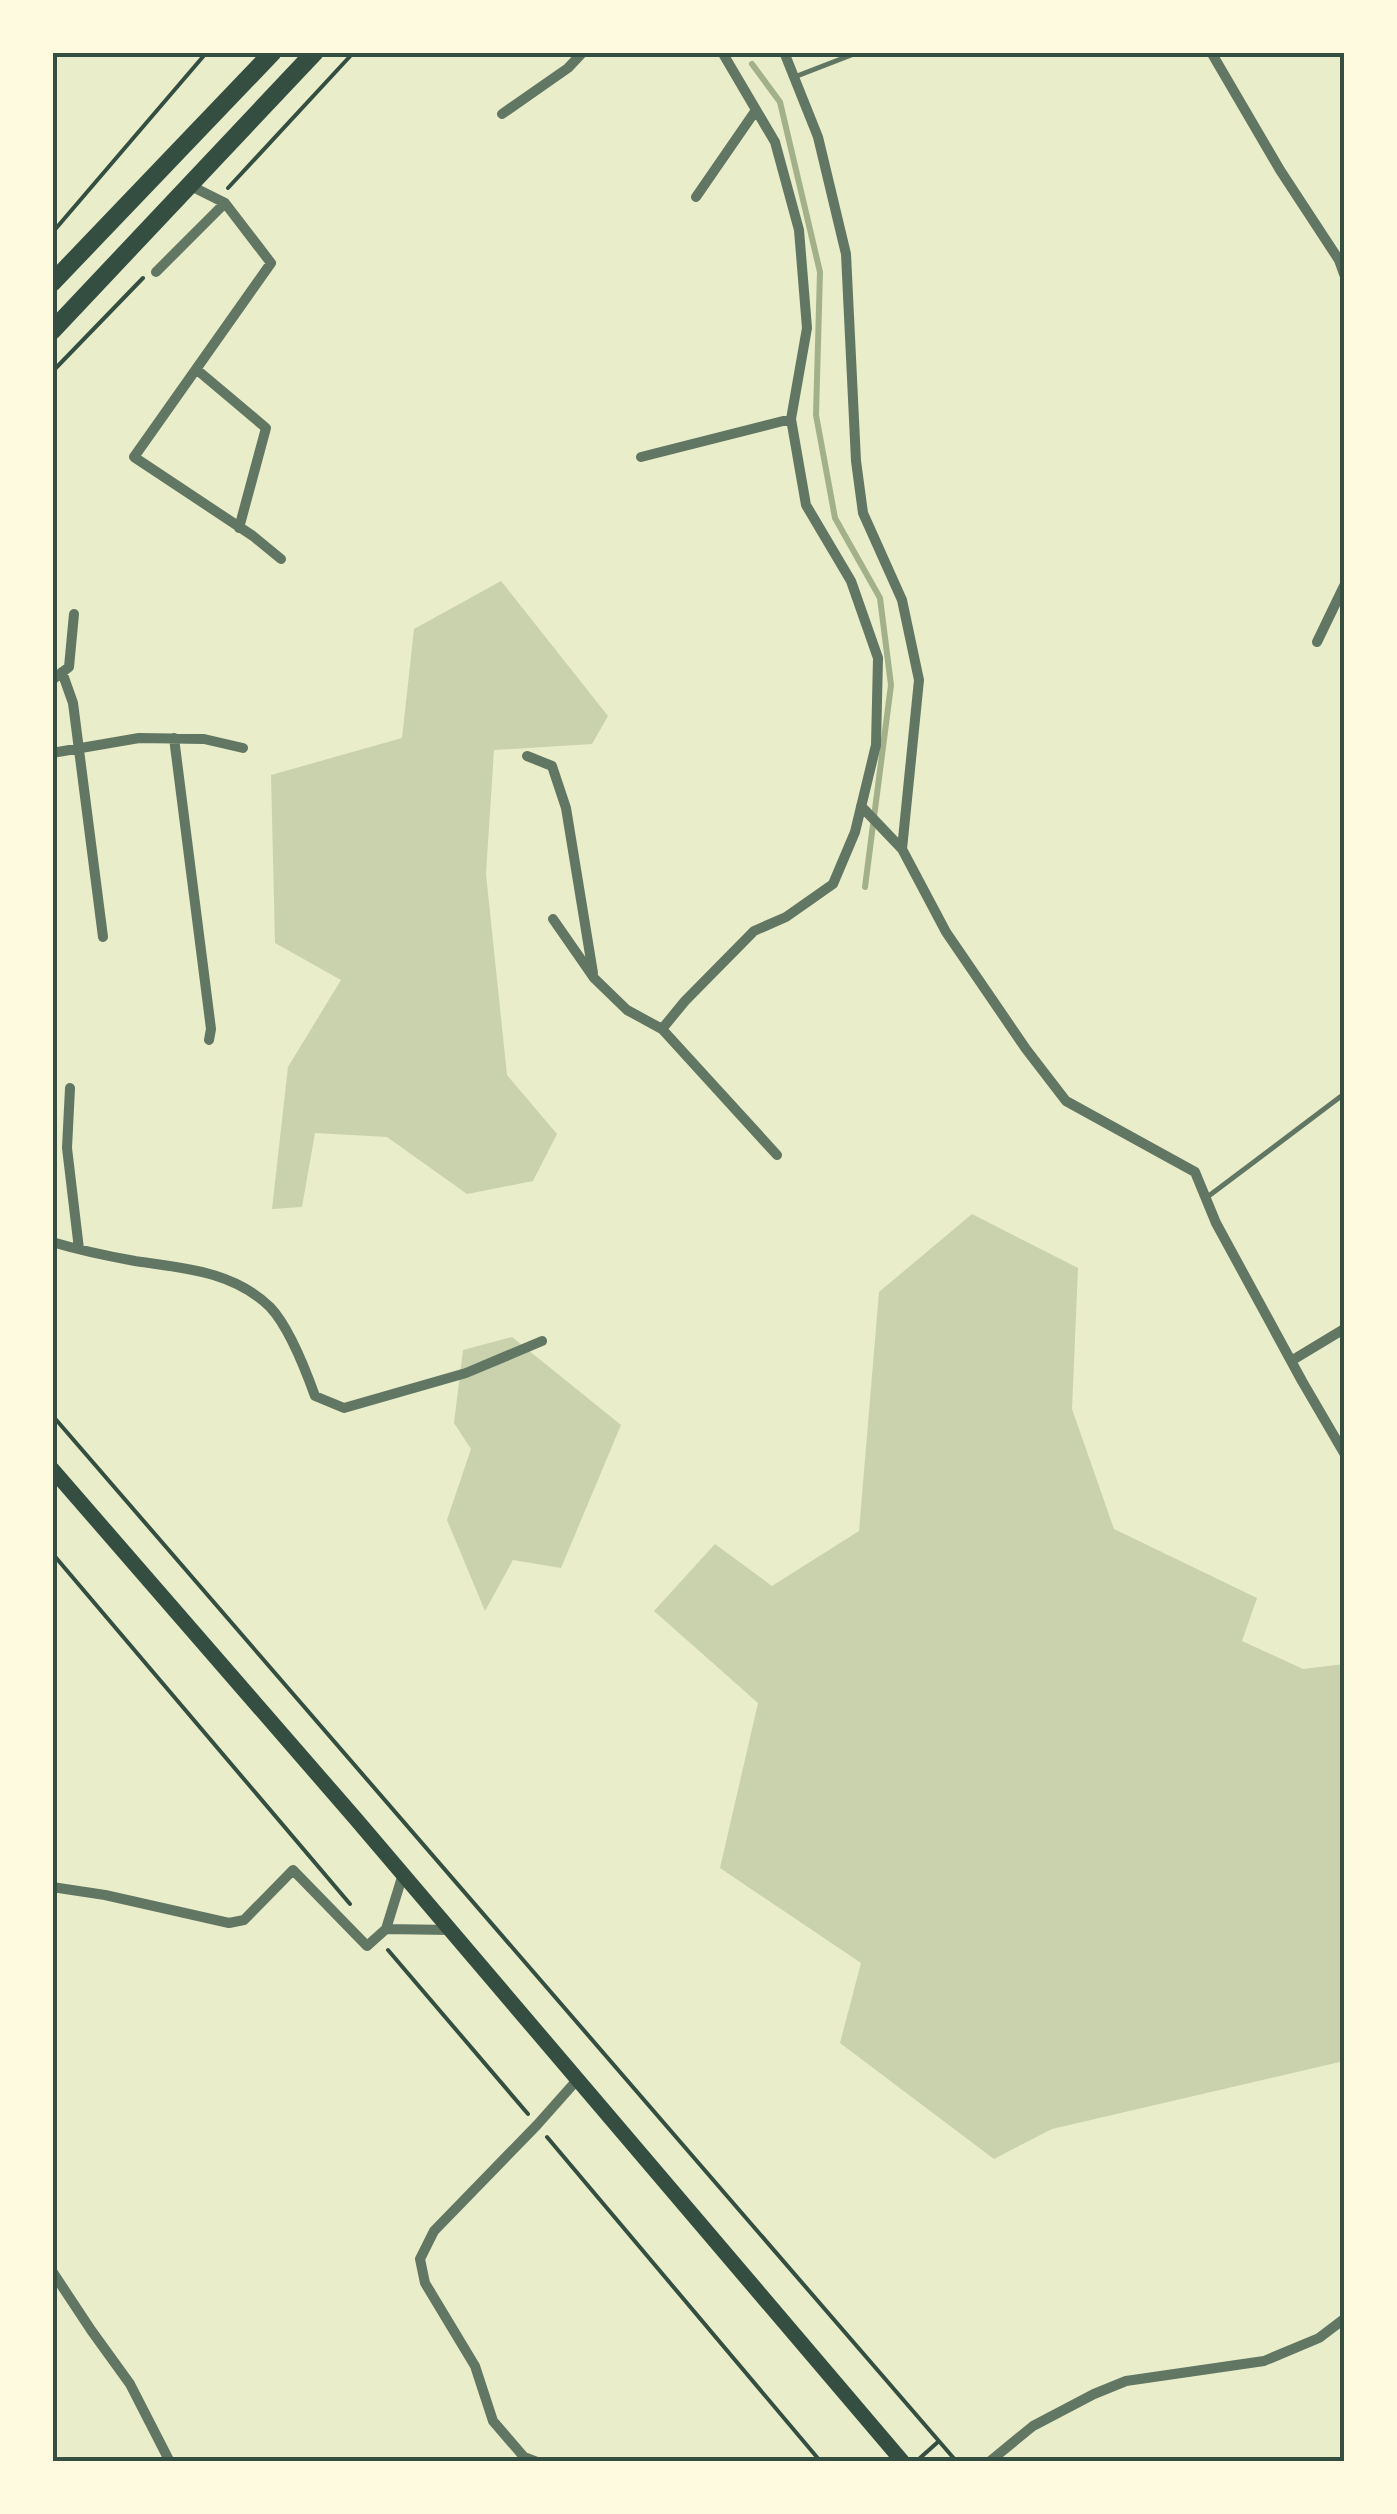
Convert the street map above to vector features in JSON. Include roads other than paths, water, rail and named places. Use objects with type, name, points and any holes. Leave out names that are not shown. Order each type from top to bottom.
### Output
[{"type":"main road","points":[[52,283],[273,52]]},
{"type":"main road","points":[[52,331],[315,52]]},
{"type":"main road","points":[[52,1469],[902,2462]]},
{"type":"street","points":[[502,114],[568,68],[583,52]]},
{"type":"street","points":[[693,52],[740,52]]},
{"type":"street","points":[[662,1028],[754,930],[786,916],[832,884],[863,807],[876,746],[878,658],[851,581],[806,505],[791,419],[807,328],[799,230],[775,142],[721,52]]},
{"type":"street","points":[[784,52],[818,137],[846,254],[855,444],[863,513],[902,600],[919,680],[902,850]]},
{"type":"street","points":[[1211,52],[1344,274]]},
{"type":"street","points":[[696,197],[756,110]]},
{"type":"street","points":[[189,185],[224,202],[270,264],[134,457],[281,560]]},
{"type":"street","points":[[156,272],[224,202]]},
{"type":"street","points":[[196,369],[266,428],[240,528]]},
{"type":"street","points":[[640,458],[791,419]]},
{"type":"street","points":[[1317,642],[1344,586]]},
{"type":"street","points":[[74,614],[69,667],[58,676],[73,703],[102,938]]},
{"type":"street","points":[[52,753],[140,738],[204,739],[243,748]]},
{"type":"street","points":[[174,738],[211,1028],[209,1040]]},
{"type":"street","points":[[527,756],[552,766],[566,808],[594,978]]},
{"type":"street","points":[[863,807],[902,850],[946,932],[1066,1101],[1195,1172],[1216,1223],[1344,1453]]},
{"type":"street","points":[[554,919],[594,978],[628,1010],[662,1028],[777,1155]]},
{"type":"street","points":[[70,1088],[68,1148],[80,1249]]},
{"type":"street","points":[[52,1242],[194,1268],[240,1285],[272,1309],[300,1356],[315,1396],[344,1408],[466,1373],[542,1342]]},
{"type":"street","points":[[1291,1361],[1344,1328]]},
{"type":"street","points":[[52,1887],[229,1923],[244,1920],[294,1870],[367,1946],[382,1932],[402,1874]]},
{"type":"street","points":[[382,1932],[450,1930]]},
{"type":"street","points":[[537,2462],[524,2457],[493,2422],[474,2366],[426,2283],[420,2258],[434,2231],[577,2080]]},
{"type":"street","points":[[52,2271],[130,2384],[170,2462]]},
{"type":"street","points":[[989,2462],[1033,2426],[1126,2381],[1264,2361],[1319,2338],[1344,2319]]},
{"type":"lane","points":[[794,78],[859,52]]},
{"type":"lane","points":[[1206,1198],[1344,1094]]},
{"type":"waterway","points":[[752,64],[780,102],[820,272],[816,415],[835,518],[880,598],[891,685],[865,887]]}]
